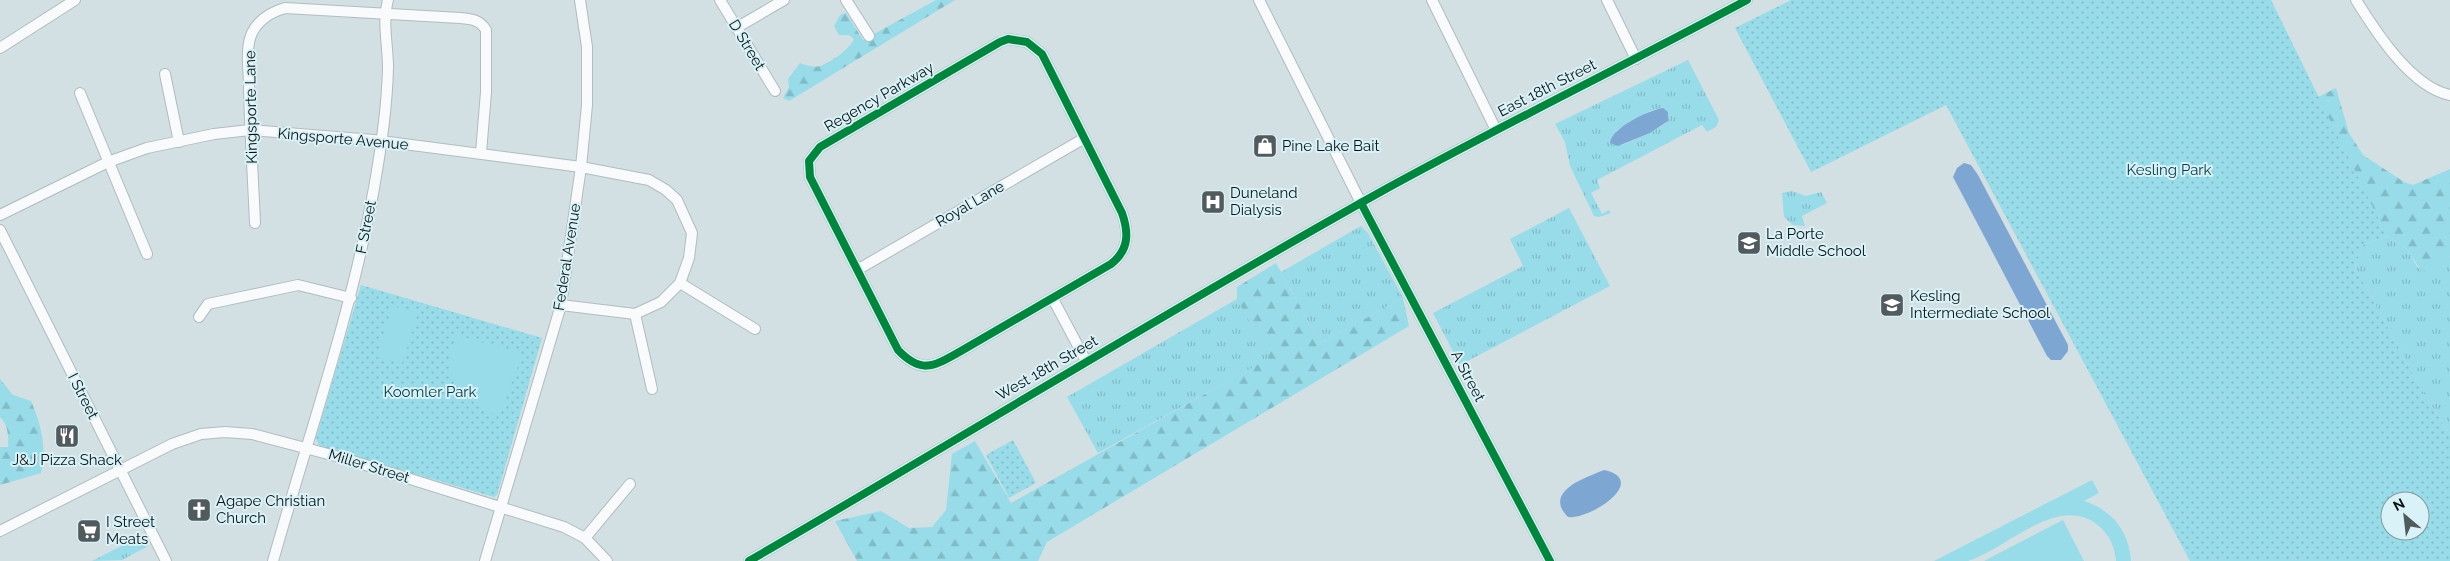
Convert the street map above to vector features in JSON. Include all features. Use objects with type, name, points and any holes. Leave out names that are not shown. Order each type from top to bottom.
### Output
[{"type":"street","points":[[0,48],[75,0]]},
{"type":"street","name":"F Street","points":[[273,561],[351,298],[373,194],[388,68],[384,14],[388,0]]},
{"type":"street","name":"Federal Avenue","points":[[485,561],[561,305],[581,167],[586,105],[587,47],[580,0]]},
{"type":"street","name":"D Street","points":[[720,0],[775,91]]},
{"type":"street","points":[[736,28],[784,0]]},
{"type":"street","points":[[846,0],[869,36]]},
{"type":"street","name":"A Street","points":[[1259,0],[1361,203],[1550,561]]},
{"type":"street","points":[[1432,0],[1496,130]]},
{"type":"street","points":[[1607,0],[1636,59]]},
{"type":"street","name":"East 18th Street","points":[[1361,203],[1496,130],[1747,0]]},
{"type":"street","points":[[2356,0],[2388,44],[2421,81],[2431,88],[2450,95]]},
{"type":"street","name":"Kingsporte Lane","points":[[255,223],[248,46],[253,32],[261,21],[273,12],[285,8],[474,19],[483,24],[486,30],[486,92],[481,153]]},
{"type":"street","name":"Regency Parkway","points":[[1008,39],[1027,42],[1042,54],[1084,139],[1122,213],[1127,231],[1126,246],[1119,258],[1053,299],[937,365],[926,367],[909,361],[898,350],[810,177],[808,169],[812,154],[820,147],[1008,39]]},
{"type":"street","points":[[165,74],[179,142]]},
{"type":"street","points":[[80,93],[148,254]]},
{"type":"street","name":"Kingsporte Avenue","points":[[0,215],[108,162],[147,148],[214,134],[250,130],[380,141],[581,167]]},
{"type":"street","name":"Royal Lane","points":[[857,270],[1084,139]]},
{"type":"street","points":[[561,305],[635,314],[661,302],[680,283],[689,258],[692,234],[677,200],[666,190],[649,180],[581,167]]},
{"type":"street","name":"West 18th Street","points":[[749,561],[1086,361],[1361,203]]},
{"type":"street","name":"I Street","points":[[0,230],[166,561]]},
{"type":"street","points":[[680,283],[755,329]]},
{"type":"street","points":[[199,317],[208,304],[298,285],[351,298]]},
{"type":"street","points":[[1053,299],[1086,361]]},
{"type":"street","points":[[635,314],[652,389]]},
{"type":"street","name":"Miller Street","points":[[0,531],[172,444],[201,434],[225,432],[252,434],[305,448],[564,527],[585,538],[607,561]]},
{"type":"street","points":[[585,538],[630,484]]},
{"type":"green space","points":[[936,0],[955,0],[789,101],[783,98],[789,87],[788,79],[800,63],[820,66],[839,55],[852,43],[854,39],[849,35],[839,35],[834,26],[840,15],[846,13],[863,40]]},
{"type":"green space","name":"Kesling Park","points":[[1791,0],[2271,0],[2387,236],[2362,245],[2355,267],[2420,387],[2450,435],[2450,561],[2190,561],[1946,105],[1811,172],[1735,28]]},
{"type":"green space","points":[[1688,60],[1719,120],[1716,127],[1707,132],[1702,125],[1597,180],[1600,188],[1591,193],[1602,214],[1609,210],[1611,213],[1599,217],[1594,216],[1570,166],[1565,142],[1555,124]],"holes":[[[1662,108],[1666,123],[1650,133],[1622,145],[1616,131],[1650,111]]]},
{"type":"green space","points":[[2336,88],[2349,133],[2363,155],[2404,182],[2413,185],[2450,169],[2450,256],[2422,272],[2407,249],[2387,236],[2318,97]]},
{"type":"green space","points":[[1792,191],[1806,196],[1821,192],[1827,203],[1802,216],[1805,226],[1793,225],[1784,217],[1782,193]]},
{"type":"green space","points":[[1569,208],[1610,286],[1460,365],[1433,313],[1523,266],[1510,239]]},
{"type":"green space","points":[[1361,226],[1368,233],[1403,298],[1320,343],[1281,272]]},
{"type":"green space","points":[[2387,236],[2407,249],[2418,268],[2450,256],[2450,435],[2420,387],[2355,267],[2362,245]]},
{"type":"green space","points":[[1276,263],[1320,343],[1403,298],[1409,326],[1047,542],[1038,561],[857,561],[835,521],[881,511],[909,528],[932,527],[946,510],[952,454],[975,441],[1011,503],[1269,358],[1237,299],[1237,287]]},
{"type":"green space","name":"Koomler Park","points":[[361,285],[542,338],[497,495],[494,497],[319,446],[316,438]]},
{"type":"green space","points":[[1237,299],[1270,358],[1098,453],[1067,397]]},
{"type":"green space","points":[[393,306],[418,313],[402,364],[377,357]]},
{"type":"green space","points":[[457,335],[519,353],[521,358],[499,417],[473,402],[455,381],[451,372],[450,358]]},
{"type":"green space","points":[[0,379],[13,395],[31,401],[38,418],[42,436],[43,464],[41,473],[0,485],[0,447],[8,447],[8,439],[6,427],[0,417]]},
{"type":"green space","points":[[1013,440],[1036,483],[1009,498],[986,455]]},
{"type":"green space","points":[[2092,480],[2099,493],[2084,501],[2103,510],[2117,523],[2127,540],[2131,561],[2116,561],[2111,542],[2107,534],[2100,527],[2084,518],[2068,515],[2034,526],[1983,555],[1968,561],[1934,561]]},
{"type":"green space","points":[[2063,520],[2084,561],[1984,561]]},
{"type":"green space","points":[[143,535],[148,546],[122,560],[92,561]]},
{"type":"shaded area","points":[[1663,108],[1668,112],[1668,121],[1650,133],[1618,146],[1610,143],[1612,137],[1624,126],[1640,116]]},
{"type":"shaded area","points":[[1964,163],[1971,165],[1978,175],[2068,345],[2068,351],[2061,360],[2051,360],[2047,356],[1953,177],[1957,168]]},
{"type":"shaded area","points":[[1604,470],[1617,475],[1621,482],[1619,490],[1601,506],[1578,516],[1568,517],[1562,508],[1560,500],[1563,493],[1577,482]]},
{"type":"cycle path","points":[[749,561],[1218,285],[1375,195],[1747,0]]},
{"type":"cycle path","points":[[1008,39],[1027,42],[1042,54],[1122,213],[1126,227],[1126,241],[1121,253],[1111,264],[943,361],[928,366],[921,365],[906,358],[898,350],[810,177],[809,161],[820,147],[1008,39]]},
{"type":"cycle path","points":[[1361,203],[1550,561]]},
{"type":"place","name":"Pine Lake Bait","points":[[1265,146]]},
{"type":"place","name":"Duneland Dialysis","points":[[1213,202]]},
{"type":"place","name":"La Porte Middle School","points":[[1749,243]]},
{"type":"place","name":"Kesling Intermediate School","points":[[1892,305]]},
{"type":"place","name":"J&J Pizza Shack","points":[[67,436]]},
{"type":"place","name":"Agape Christian Church","points":[[199,510]]},
{"type":"place","name":"I Street Meats","points":[[89,531]]}]
